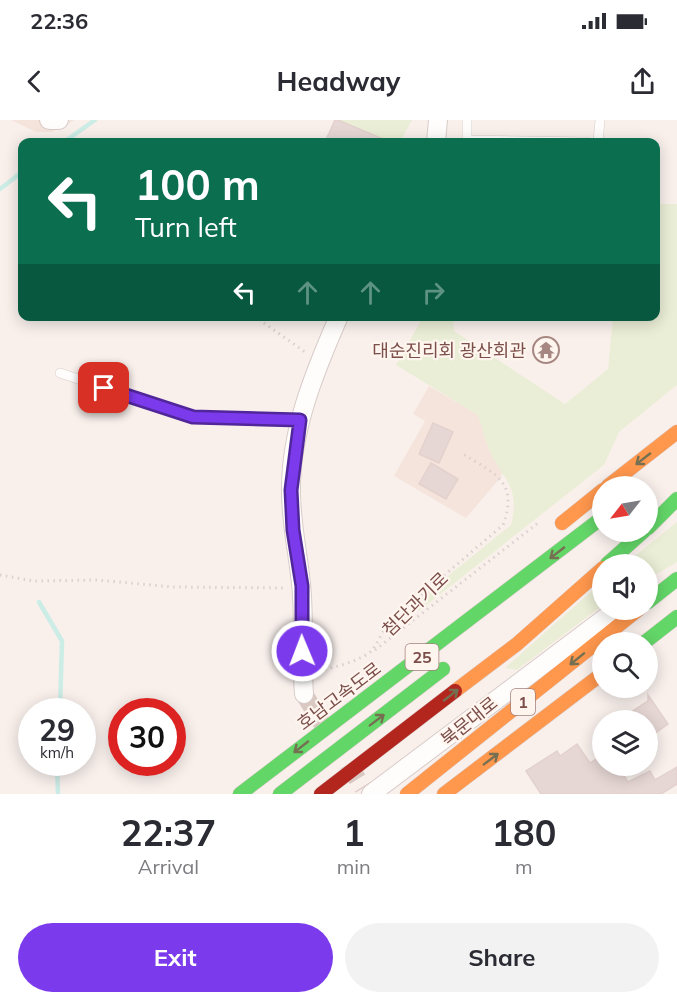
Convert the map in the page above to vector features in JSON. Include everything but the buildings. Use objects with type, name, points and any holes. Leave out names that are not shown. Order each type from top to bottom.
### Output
[{"type":"main road","points":[[621,476],[677,432]]},
{"type":"main road","points":[[658,500],[677,485]]},
{"type":"main road","points":[[547,535],[592,499]]},
{"type":"main road","points":[[658,518],[677,499]]},
{"type":"main road","name":"호남고속도로","points":[[240,794],[592,526]]},
{"type":"main road","points":[[618,554],[632,542]]},
{"type":"main road","points":[[658,593],[677,577]]},
{"type":"main road","points":[[321,794],[517,644],[592,578]]},
{"type":"main road","points":[[658,632],[677,617]]},
{"type":"main road","name":"북문대로","points":[[407,794],[625,620]]},
{"type":"main road","name":"25","points":[[280,794],[456,659]]},
{"type":"main road","points":[[332,723],[383,668]]},
{"type":"main road","name":"1","points":[[444,794],[592,682]]},
{"type":"street","points":[[49,120],[59,120]]},
{"type":"street","points":[[436,138],[438,120]]},
{"type":"street","points":[[304,694],[302,586],[293,530],[291,490],[300,420],[320,361],[337,321]]},
{"type":"street","points":[[658,586],[677,577]]},
{"type":"street","points":[[367,792],[601,620]]},
{"type":"lane","points":[[466,138],[467,120]]},
{"type":"lane","points":[[598,138],[600,120]]},
{"type":"lane","points":[[60,374],[193,417],[300,420]]},
{"type":"path","points":[[261,321],[320,361]]},
{"type":"path","name":"첨단과기로","points":[[302,671],[325,669],[347,663],[372,651],[383,629],[392,620],[503,525],[509,503],[501,477],[464,454]]},
{"type":"path","points":[[372,651],[544,518]]},
{"type":"path","points":[[0,575],[34,581],[97,580],[173,587],[302,586]]},
{"type":"shaded area","points":[[11,120],[75,120],[52,132],[36,132]]},
{"type":"shaded area","points":[[429,386],[513,435],[501,477],[466,518],[394,476],[425,421],[413,414]]},
{"type":"green space","points":[[338,120],[412,120],[402,138],[381,138]]},
{"type":"green space","points":[[660,204],[677,204],[677,385],[619,432],[604,465],[419,611],[413,606],[422,597],[511,525],[514,500],[509,483],[488,447],[478,415],[396,365],[421,321],[453,321],[454,331],[565,404],[608,369],[613,321],[660,321]]},
{"type":"green space","points":[[677,522],[677,562],[658,573],[658,554],[637,554],[652,542],[658,542],[658,537]]},
{"type":"green space","points":[[592,591],[592,613],[517,670],[505,668]]},
{"type":"waterway","points":[[70,138],[95,120]]},
{"type":"waterway","points":[[0,189],[18,175]]},
{"type":"waterway","points":[[39,602],[62,641],[60,698]]},
{"type":"waterway","points":[[57,776],[58,794]]},
{"type":"tunnel","points":[[304,694],[330,736]]},
{"type":"tunnel","points":[[348,764],[363,788]]},
{"type":"traffic: fast","points":[[658,518],[677,499]]},
{"type":"traffic: fast","points":[[240,794],[592,525]]},
{"type":"traffic: fast","points":[[618,554],[632,542]]},
{"type":"traffic: fast","points":[[658,594],[677,579]]},
{"type":"traffic: fast","points":[[658,632],[677,617]]},
{"type":"traffic: fast","points":[[280,794],[443,669]]},
{"type":"traffic: slow","points":[[621,476],[677,432]]},
{"type":"traffic: slow","points":[[562,523],[592,499]]},
{"type":"traffic: slow","points":[[455,691],[517,644],[592,578]]},
{"type":"traffic: slow","points":[[407,794],[625,620]]},
{"type":"traffic: slow","points":[[444,794],[592,681]]},
{"type":"traffic: jam","points":[[321,794],[455,691]]},
{"type":"place","name":"대순진리회 광산회관","points":[[546,350]]},
{"type":"route","points":[[104,388],[193,417],[300,420],[291,490],[293,530],[302,586],[302,651]]}]
